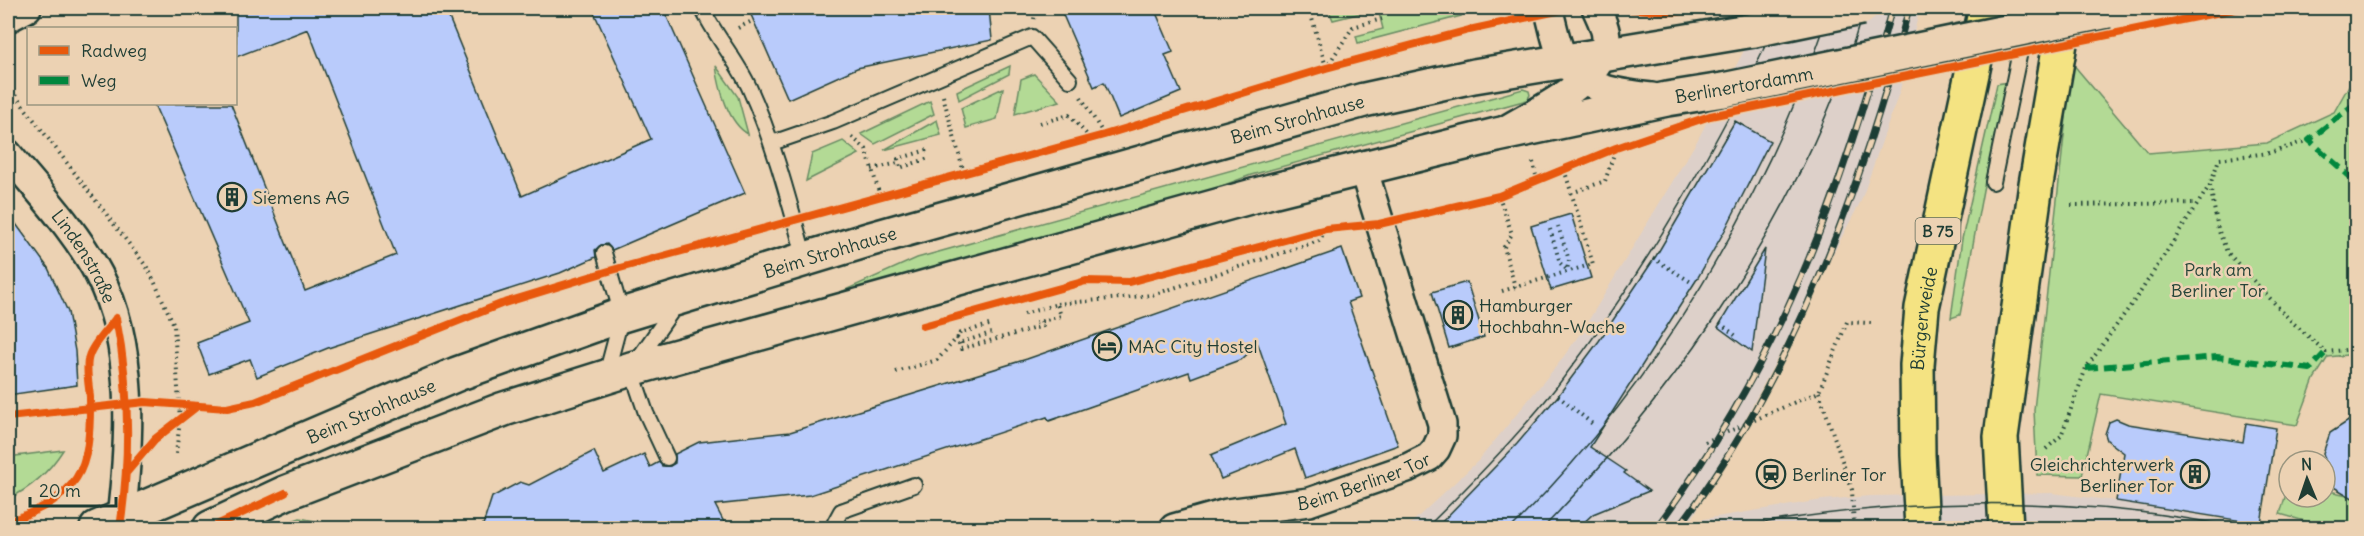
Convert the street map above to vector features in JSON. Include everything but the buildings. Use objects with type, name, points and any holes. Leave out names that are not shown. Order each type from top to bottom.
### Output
[{"type":"main road","points":[[1574,70],[1604,53],[1754,30],[1862,8]]},
{"type":"main road","name":"Bürgerweide","points":[[1922,528],[1917,365],[1922,308],[1986,8]]},
{"type":"main road","points":[[2006,528],[2001,437],[2036,184],[2066,8]]},
{"type":"main road","name":"Berlinertordamm","points":[[1363,168],[1497,135],[1667,99],[2120,17]]},
{"type":"main road","name":"Beim Strohhause","points":[[109,523],[457,374],[622,315],[1364,100],[1474,76],[1574,70]]},
{"type":"main road","points":[[210,528],[285,493],[504,409],[618,373],[1363,168]]},
{"type":"street","points":[[8,18],[27,8]]},
{"type":"street","points":[[1548,8],[1574,70],[1606,91],[1667,99]]},
{"type":"street","points":[[1596,8],[1606,39],[1604,53]]},
{"type":"street","points":[[1497,135],[1574,70]]},
{"type":"street","name":"Lindenstraße","points":[[8,154],[83,248],[98,273],[116,318],[122,347],[127,472],[109,523]]},
{"type":"street","name":"Beim Berliner Tor","points":[[1174,528],[1227,513],[1309,502],[1407,468],[1429,457],[1436,449],[1442,436],[1442,424],[1363,168]]},
{"type":"lane","points":[[702,8],[711,28],[748,85],[772,143],[806,260]]},
{"type":"lane","points":[[1993,182],[2029,8]]},
{"type":"lane","points":[[772,143],[833,122],[1032,38],[1070,80]]},
{"type":"lane","points":[[604,253],[622,315],[618,373],[646,413],[667,458]]},
{"type":"lane","points":[[618,373],[681,298]]},
{"type":"lane","points":[[836,528],[835,522],[841,511],[914,485]]},
{"type":"path","points":[[1309,8],[1326,68],[1353,27],[1382,19]]},
{"type":"path","points":[[1457,13],[1463,8]]},
{"type":"path","points":[[2120,17],[2240,8]]},
{"type":"path","points":[[938,77],[964,173]]},
{"type":"path","points":[[1070,80],[1104,135]]},
{"type":"path","points":[[1040,123],[1069,115],[1090,138]]},
{"type":"path","points":[[833,122],[866,149],[880,196]]},
{"type":"path","points":[[1379,224],[1499,196],[1537,180],[1564,172],[1616,148],[1658,134]]},
{"type":"path","points":[[2046,449],[2061,436],[2086,368],[2141,291],[2210,185],[2219,159],[2269,153],[2309,140]]},
{"type":"path","points":[[1577,191],[1605,181],[1616,148]]},
{"type":"path","points":[[872,168],[927,150]]},
{"type":"path","points":[[898,161],[900,168],[929,158]]},
{"type":"path","points":[[1533,162],[1537,180]]},
{"type":"path","points":[[1502,291],[1593,264],[1564,172]]},
{"type":"path","points":[[2210,185],[2218,229],[2227,252],[2291,321],[2326,352],[2356,349]]},
{"type":"path","points":[[1499,196],[1512,234],[1504,247],[1515,287]]},
{"type":"path","points":[[2071,205],[2197,203]]},
{"type":"path","points":[[1558,226],[1569,260],[1568,270]]},
{"type":"path","points":[[1314,232],[1326,229]]},
{"type":"path","points":[[1024,314],[1057,304],[1152,295],[1319,241],[1326,229]]},
{"type":"path","points":[[1550,229],[1560,263],[1568,270]]},
{"type":"path","points":[[1653,258],[1695,284]]},
{"type":"path","points":[[1035,323],[1061,316],[1057,304]]},
{"type":"path","points":[[957,338],[961,349],[1043,326],[1041,321]]},
{"type":"path","points":[[1854,528],[1852,490],[1820,392],[1847,322],[1871,323]]},
{"type":"path","points":[[1720,323],[1736,336],[1734,338]]},
{"type":"path","points":[[896,372],[937,360],[960,333],[989,325]]},
{"type":"path","points":[[957,338],[962,342],[991,333]]},
{"type":"path","points":[[1705,442],[1820,392]]},
{"type":"path","points":[[1558,396],[1595,426]]},
{"type":"path","points":[[172,426],[188,413]]},
{"type":"shaded area","points":[[1766,8],[1920,8],[1900,90],[1861,201],[1691,521],[1822,500],[1870,496],[2052,493],[2116,501],[2270,528],[1406,528],[1478,461],[1559,363],[1584,328],[1697,141]]},
{"type":"green space","points":[[1328,8],[1453,8],[1461,16],[1358,43],[1356,36],[1383,29],[1378,9],[1333,20]]},
{"type":"green space","name":"Park am Berliner Tor","points":[[2072,63],[2148,153],[2267,143],[2334,112],[2356,73],[2356,354],[2328,357],[2314,379],[2297,425],[2101,394],[2082,476],[2037,475],[2034,410]]},
{"type":"green space","points":[[716,66],[738,97],[748,134],[735,122],[730,113],[719,84]]},
{"type":"green space","points":[[1010,66],[1009,74],[959,100],[957,91]]},
{"type":"green space","points":[[1034,74],[1060,101],[1015,114],[1021,79]]},
{"type":"green space","points":[[2008,82],[1983,190],[1960,315],[1951,318],[1962,239],[1997,84]]},
{"type":"green space","points":[[1003,88],[997,119],[966,128],[961,108]]},
{"type":"green space","points":[[1523,89],[1529,91],[1530,95],[1527,100],[1251,175],[1187,199],[845,294],[843,291],[917,258]]},
{"type":"green space","points":[[930,101],[934,114],[875,144],[861,134]]},
{"type":"green space","points":[[937,120],[941,135],[884,150]]},
{"type":"green space","points":[[843,141],[859,154],[806,181],[812,154]]},
{"type":"green space","points":[[63,450],[39,479],[8,499],[8,457]]},
{"type":"green space","points":[[2337,493],[2356,497],[2356,528],[2329,528],[2280,514],[2282,509],[2337,509]]},
{"type":"green space","points":[[300,518],[344,527],[272,528]]},
{"type":"tram line","points":[[1426,528],[1527,423],[1591,341],[1622,296],[1681,202],[1784,8]]},
{"type":"tram line","points":[[1511,528],[1564,472],[1613,413],[1659,351],[1701,286],[1774,150],[1831,8]]},
{"type":"tram line","points":[[1543,528],[1644,414],[1691,352],[1735,287],[1775,220],[1810,151],[1840,80],[1864,8]]},
{"type":"tram line","points":[[1733,528],[1858,510],[1922,505],[1986,504],[2113,509],[2239,528]]},
{"type":"railway","points":[[1656,528],[1699,466],[1737,405],[1800,280],[1850,149],[1892,8]]},
{"type":"railway","points":[[1678,528],[1718,471],[1755,409],[1788,346],[1818,280],[1869,144],[1909,8]]},
{"type":"marked path","points":[[2356,103],[2309,140],[2356,182]]},
{"type":"marked path","points":[[2086,368],[2217,357],[2310,369],[2326,352]]},
{"type":"cycle path","points":[[8,417],[145,402],[227,408],[255,402],[501,304],[609,271],[1104,135],[1326,68],[1469,30],[1571,8]]},
{"type":"cycle path","points":[[1619,8],[1676,12],[1712,8]]},
{"type":"cycle path","points":[[923,326],[1086,281],[1129,282],[1326,229],[1379,224],[1499,196],[1616,148],[1710,116],[2240,8]]},
{"type":"cycle path","points":[[116,318],[124,370],[127,423],[126,476],[120,528]]},
{"type":"cycle path","points":[[8,522],[51,502],[66,491],[76,478],[88,445],[90,423],[88,360],[94,346],[116,318]]},
{"type":"cycle path","points":[[127,472],[155,439],[196,407]]},
{"type":"cycle path","points":[[210,528],[285,493]]},
{"type":"place","name":"Siemens AG","points":[[232,197]]},
{"type":"place","name":"Hamburger Hochbahn-Wache","points":[[1458,315]]},
{"type":"place","name":"MAC City Hostel","points":[[1107,346]]},
{"type":"place","name":"Berliner Tor","points":[[1771,474]]},
{"type":"place","name":"Gleichrichterwerk Berliner Tor","points":[[2195,474]]}]
